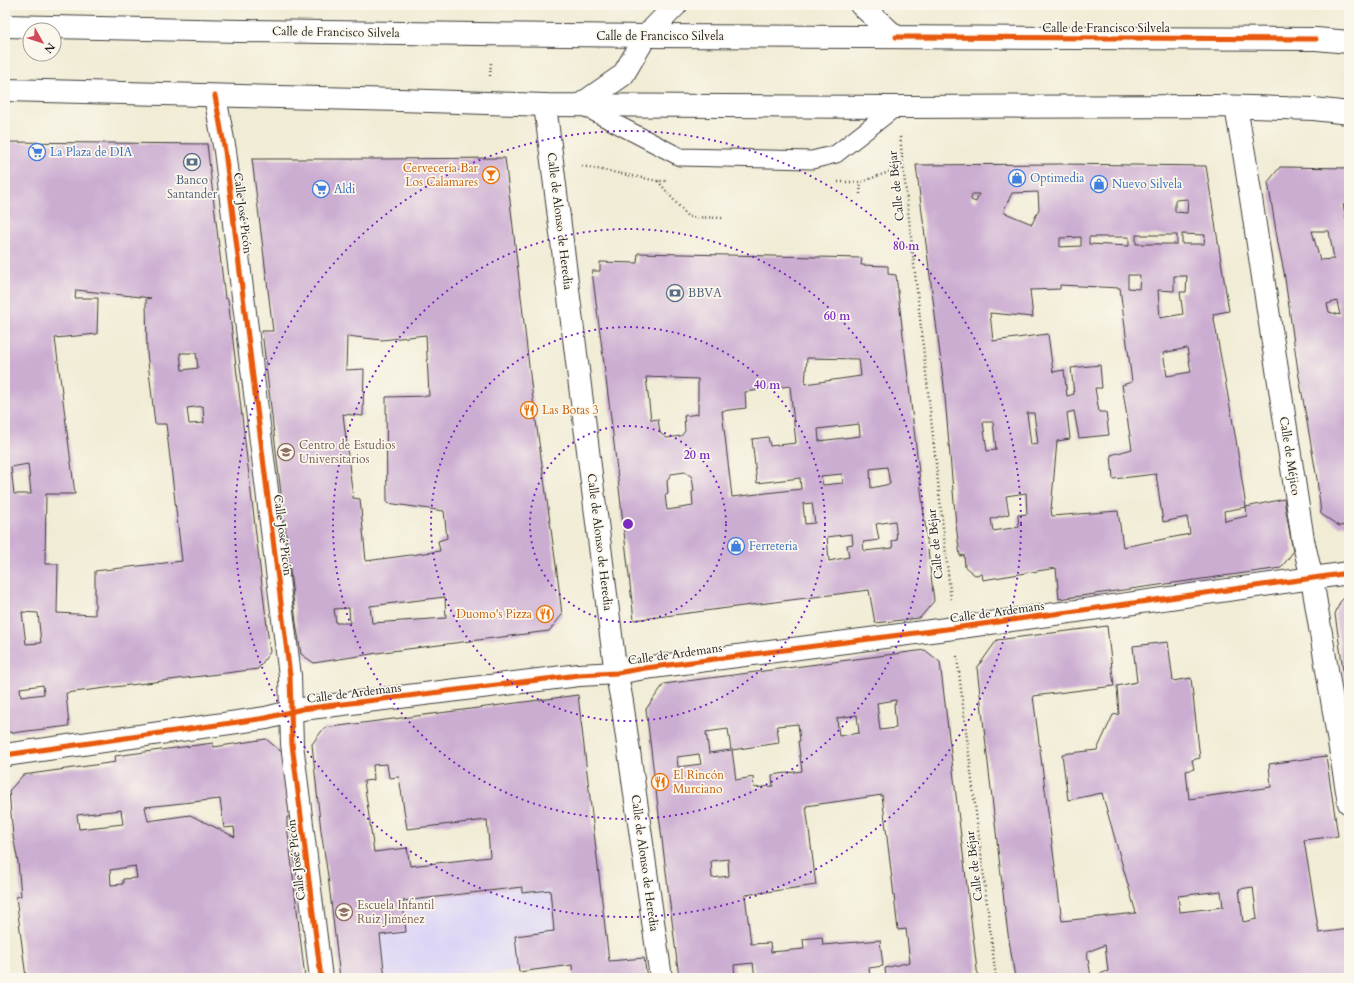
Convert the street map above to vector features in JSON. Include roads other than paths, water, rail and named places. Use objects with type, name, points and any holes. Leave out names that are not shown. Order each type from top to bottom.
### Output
[{"type":"street","points":[[580,105],[623,75],[646,36],[676,5]]},
{"type":"street","points":[[861,5],[896,37]]},
{"type":"street","name":"Calle de Francisco Silvela","points":[[5,26],[241,31],[646,36],[1316,39],[1349,42]]},
{"type":"street","name":"Calle de Francisco Silvela","points":[[1316,39],[1349,34]]},
{"type":"street","points":[[5,90],[545,105],[896,107],[1216,106],[1236,108],[1314,109],[1349,113]]},
{"type":"street","name":"Calle José Picón","points":[[215,96],[225,151],[290,676],[292,744],[321,978]]},
{"type":"street","points":[[1314,109],[1349,104]]},
{"type":"street","name":"Calle de Alonso de Heredia","points":[[545,105],[614,659],[661,978]]},
{"type":"street","name":"Calle de Méjico","points":[[1236,108],[1303,540],[1312,579],[1349,803]]},
{"type":"street","name":"Calle de Ardemans","points":[[5,755],[266,718],[302,709],[579,675],[617,673],[1349,573]]},
{"type":"lane","points":[[580,105],[680,157],[812,160],[836,154],[896,107]]},
{"type":"place","name":"La Plaza de DIA","points":[[37,152]]},
{"type":"place","name":"Banco Santander","points":[[192,162]]},
{"type":"place","name":"Cervecería Bar Los Calamares","points":[[491,175]]},
{"type":"place","name":"Optimedia","points":[[1017,178]]},
{"type":"place","name":"Nuevo Silvela","points":[[1099,184]]},
{"type":"place","name":"Aldi","points":[[321,189]]},
{"type":"place","name":"BBVA","points":[[675,293]]},
{"type":"place","name":"Las Botas 3","points":[[529,410]]},
{"type":"place","name":"Centro de Estudios Universitarios","points":[[286,452]]},
{"type":"place","name":"Ferreteria","points":[[736,546]]},
{"type":"place","name":"Duomo's Pizza","points":[[545,614]]},
{"type":"place","name":"El Rincón Murciano","points":[[660,782]]},
{"type":"place","name":"Escuela Infantil Ruiz Jiménez","points":[[344,912]]}]
